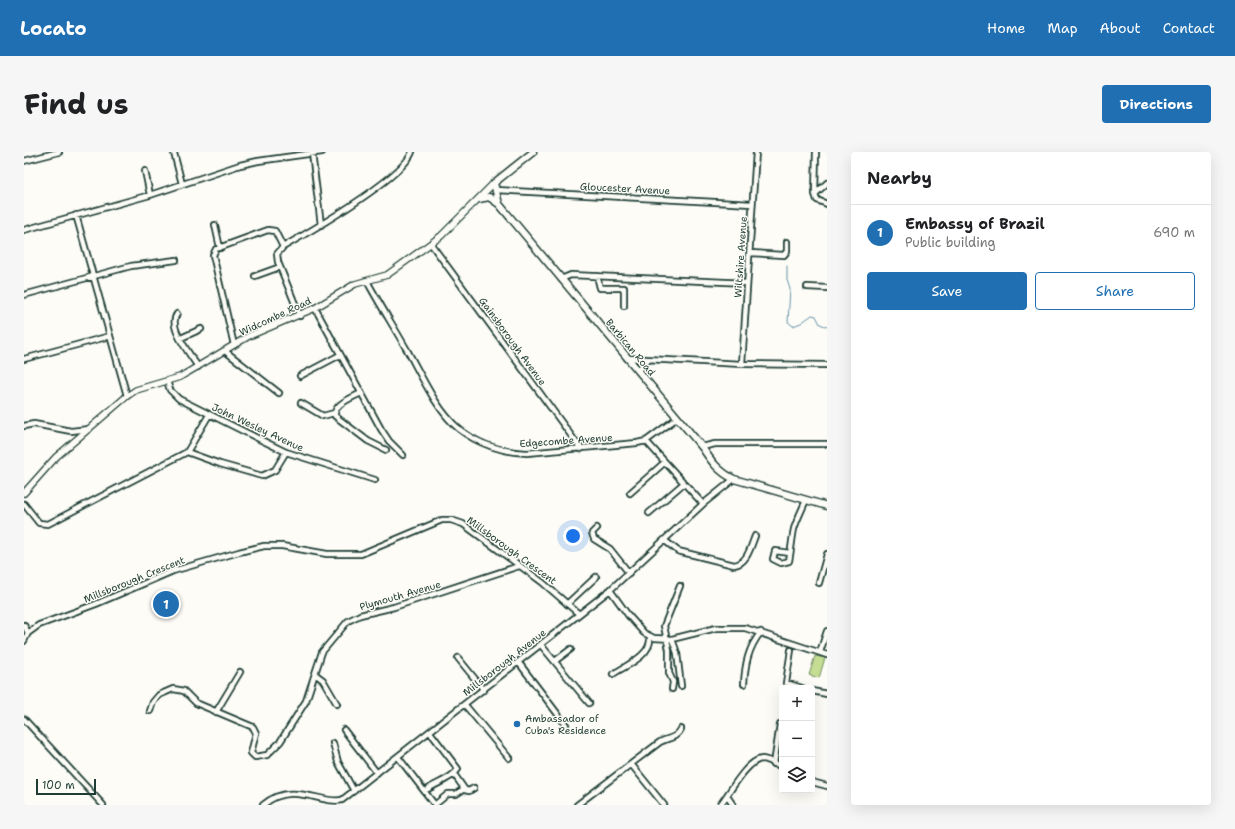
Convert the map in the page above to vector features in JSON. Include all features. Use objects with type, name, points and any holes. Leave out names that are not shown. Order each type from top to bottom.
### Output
[{"type":"main road","points":[[494,183],[533,152]]},
{"type":"main road","name":"Barbican Road","points":[[494,183],[499,204],[702,447],[718,469],[734,479],[827,506]]},
{"type":"main road","points":[[479,199],[489,197],[499,204]]},
{"type":"street","points":[[24,161],[59,152]]},
{"type":"street","points":[[24,230],[150,195],[195,179],[258,160],[322,152]]},
{"type":"street","points":[[300,316],[280,267],[277,254],[283,248],[321,225],[395,174],[410,158],[412,152]]},
{"type":"street","name":"Wiltshire Avenue","points":[[742,364],[756,152]]},
{"type":"street","points":[[816,152],[815,194],[818,200],[827,204]]},
{"type":"street","points":[[174,153],[182,184]]},
{"type":"street","points":[[312,153],[321,225]]},
{"type":"street","points":[[145,171],[150,195]]},
{"type":"street","name":"Widcombe Road","points":[[24,493],[56,457],[136,390],[180,377],[262,329],[300,316],[355,284],[387,275],[456,223],[494,183]]},
{"type":"street","points":[[815,194],[827,183]]},
{"type":"street","name":"Gloucester Avenue","points":[[496,190],[752,204]]},
{"type":"street","points":[[76,215],[127,396]]},
{"type":"street","points":[[215,225],[220,248]]},
{"type":"street","points":[[234,345],[213,255],[216,249],[271,229],[277,232],[283,248]]},
{"type":"street","points":[[750,253],[784,255],[787,251],[787,242]]},
{"type":"street","name":"Gainsborough Avenue","points":[[430,244],[581,449]]},
{"type":"street","points":[[24,295],[131,266],[176,260]]},
{"type":"street","points":[[255,276],[280,267]]},
{"type":"street","points":[[561,279],[571,275],[747,284]]},
{"type":"street","points":[[597,276],[600,288],[624,288],[624,306]]},
{"type":"street","name":"Edgecombe Avenue","points":[[367,281],[429,389],[445,413],[459,429],[490,446],[514,452],[527,453],[581,449],[646,441],[677,418]]},
{"type":"street","points":[[807,287],[827,288]]},
{"type":"street","points":[[315,308],[385,436],[403,455]]},
{"type":"street","points":[[177,314],[174,324],[198,367]]},
{"type":"street","points":[[181,338],[201,329]]},
{"type":"street","points":[[24,359],[110,336]]},
{"type":"street","points":[[225,351],[279,393]]},
{"type":"street","points":[[300,376],[340,355]]},
{"type":"street","points":[[627,358],[742,364],[827,365]]},
{"type":"street","points":[[639,372],[643,363],[651,360]]},
{"type":"street","name":"John Wesley Avenue","points":[[167,381],[170,390],[179,399],[286,452],[374,480]]},
{"type":"street","points":[[301,403],[323,416],[334,413],[341,404],[361,393]]},
{"type":"street","points":[[334,413],[338,419],[350,428],[386,450]]},
{"type":"street","points":[[24,504],[39,523],[48,524],[187,452],[209,415]]},
{"type":"street","points":[[24,426],[34,424],[70,431],[90,429]]},
{"type":"street","points":[[646,441],[703,504]]},
{"type":"street","points":[[702,447],[715,444],[827,444]]},
{"type":"street","points":[[187,452],[220,464],[262,476],[275,470],[286,452]]},
{"type":"street","points":[[630,492],[665,462]]},
{"type":"street","name":"Millsborough Avenue","points":[[263,805],[272,799],[290,795],[299,795],[338,802],[354,791],[466,706],[610,590],[703,504],[734,479]]},
{"type":"street","points":[[649,513],[684,483]]},
{"type":"street","points":[[790,553],[794,531],[806,500]]},
{"type":"street","name":"Millsborough Crescent","points":[[28,633],[39,625],[96,604],[173,571],[240,552],[264,546],[282,546],[327,554],[361,554],[442,520],[451,520],[463,524],[579,614]]},
{"type":"street","points":[[597,528],[592,533],[594,539],[610,549],[630,573]]},
{"type":"street","points":[[664,540],[678,551],[739,565],[745,559],[755,536]]},
{"type":"street","points":[[819,583],[827,554]]},
{"type":"street","name":"Plymouth Avenue","points":[[150,711],[153,702],[159,695],[173,689],[184,691],[196,703],[252,726],[256,733],[251,753],[255,757],[267,755],[280,742],[306,701],[322,652],[340,629],[354,617],[430,596],[519,566]]},
{"type":"street","points":[[567,604],[596,577]]},
{"type":"street","points":[[672,689],[673,682],[668,673],[670,653],[664,631],[666,618],[680,586]]},
{"type":"street","points":[[610,590],[628,615],[650,637],[667,640],[716,628],[745,628],[761,632],[827,655]]},
{"type":"street","points":[[24,625],[28,633],[24,641]]},
{"type":"street","points":[[820,652],[827,631]]},
{"type":"street","points":[[744,684],[745,667],[750,649],[761,632]]},
{"type":"street","points":[[613,674],[645,653],[650,643],[650,637]]},
{"type":"street","points":[[672,639],[677,653],[681,686]]},
{"type":"street","points":[[541,645],[589,703]]},
{"type":"street","points":[[555,662],[571,649]]},
{"type":"street","points":[[791,650],[786,683],[792,685]]},
{"type":"street","points":[[458,658],[461,665],[466,668],[484,690]]},
{"type":"street","points":[[519,663],[566,725]]},
{"type":"street","points":[[461,672],[466,668]]},
{"type":"street","points":[[216,712],[240,672]]},
{"type":"street","points":[[315,674],[324,680],[337,704]]},
{"type":"street","points":[[815,692],[827,694]]},
{"type":"street","points":[[466,706],[509,758]]},
{"type":"street","points":[[24,719],[103,805]]},
{"type":"street","points":[[577,805],[660,742],[675,737],[681,729]]},
{"type":"street","points":[[344,730],[376,773]]},
{"type":"street","points":[[774,764],[779,731]]},
{"type":"street","points":[[428,790],[458,771],[457,767],[431,733]]},
{"type":"street","points":[[333,743],[338,762],[354,791]]},
{"type":"street","points":[[398,757],[436,804],[448,794],[456,794],[464,788]]},
{"type":"street","points":[[720,805],[744,772],[755,761],[764,759],[779,766]]},
{"type":"street","points":[[631,764],[664,805]]},
{"type":"street","points":[[454,774],[464,788],[469,791],[474,788]]},
{"type":"street","points":[[815,783],[827,786]]},
{"type":"street","points":[[728,796],[733,805]]},
{"type":"green space","points":[[815,656],[825,658],[819,678],[809,675]]},
{"type":"waterway","points":[[787,266],[787,280],[790,289],[788,322],[793,326],[801,323],[812,315],[816,316],[820,324],[827,327]]},
{"type":"place","name":"Embassy of Brazil","points":[[166,604]]},
{"type":"place","name":"Ambassador of Cuba's Residence","points":[[517,724]]}]
